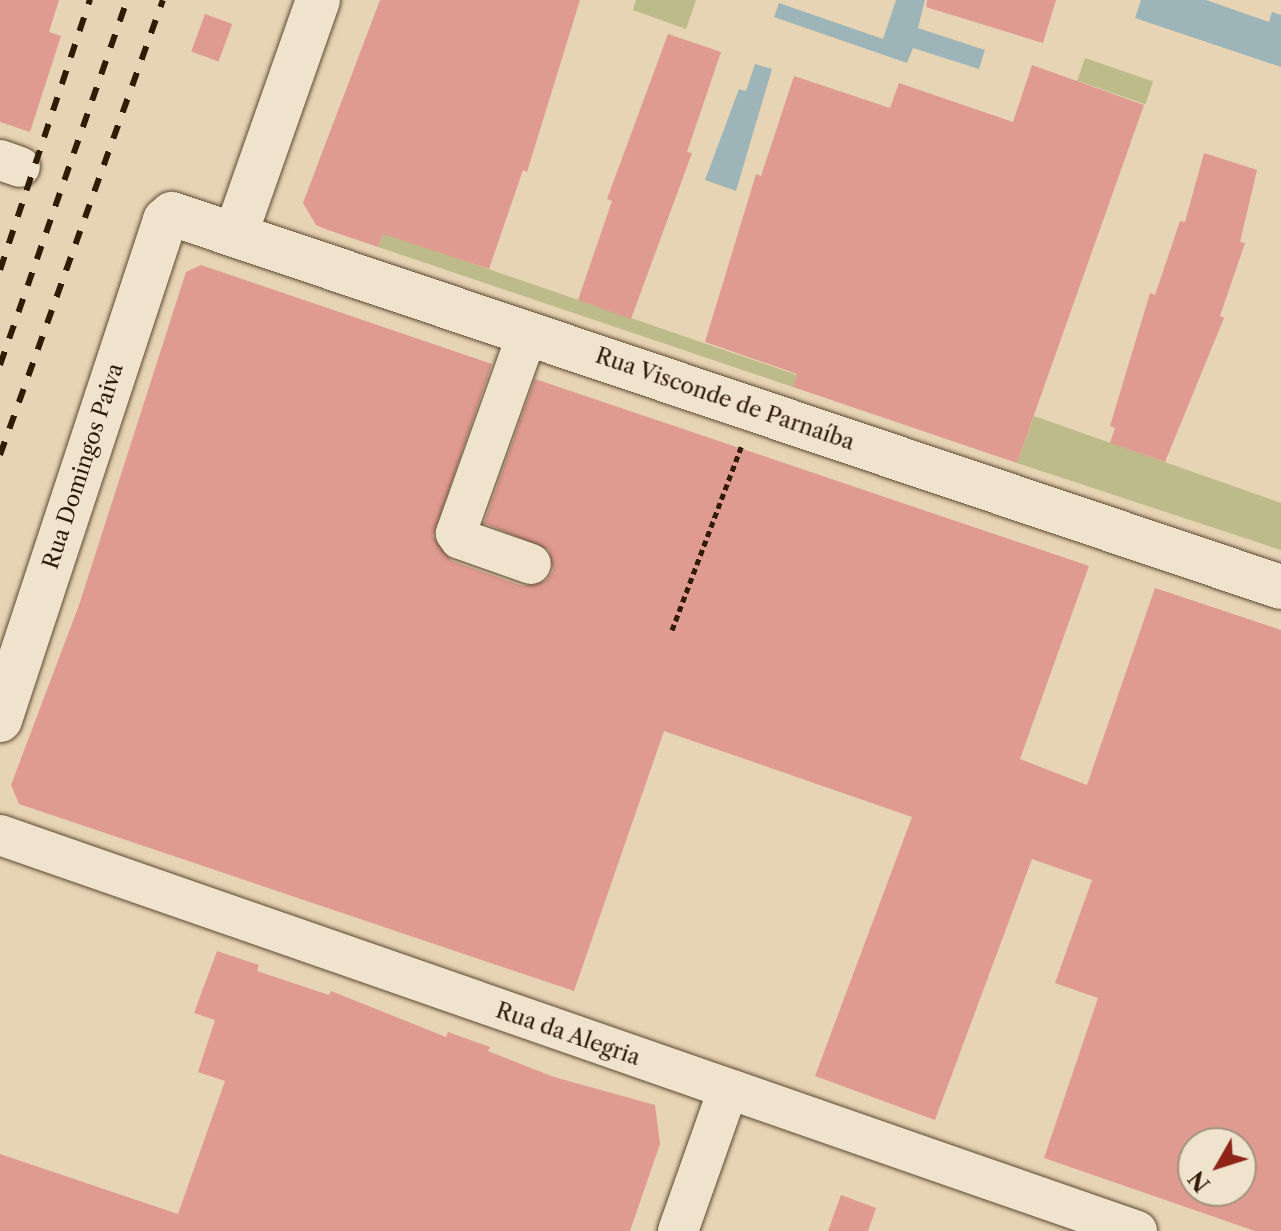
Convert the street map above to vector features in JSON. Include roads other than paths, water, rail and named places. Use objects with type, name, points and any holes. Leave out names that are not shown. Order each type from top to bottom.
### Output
[{"type":"street","points":[[236,233],[318,0]]},
{"type":"street","name":"Rua Visconde de Parnaíba","points":[[169,215],[236,233],[1281,587]]},
{"type":"street","name":"Rua Domingos Paiva","points":[[0,720],[169,215]]},
{"type":"street","points":[[528,332],[456,533],[460,539],[531,564]]},
{"type":"street","name":"Rua da Alegria","points":[[0,835],[1137,1231]]},
{"type":"street","points":[[678,1231],[728,1090]]},
{"type":"water","points":[[896,0],[925,0],[918,28],[985,50],[979,69],[913,48],[907,63],[774,17],[779,3],[883,39]]},
{"type":"water","points":[[1141,0],[1206,0],[1269,22],[1272,12],[1281,15],[1281,67],[1135,18]]},
{"type":"water","points":[[755,64],[772,69],[736,191],[705,180],[739,89],[746,91]]},
{"type":"railway","points":[[0,270],[90,0]]},
{"type":"railway","points":[[0,365],[127,0]]},
{"type":"railway","points":[[0,455],[163,0]]}]
